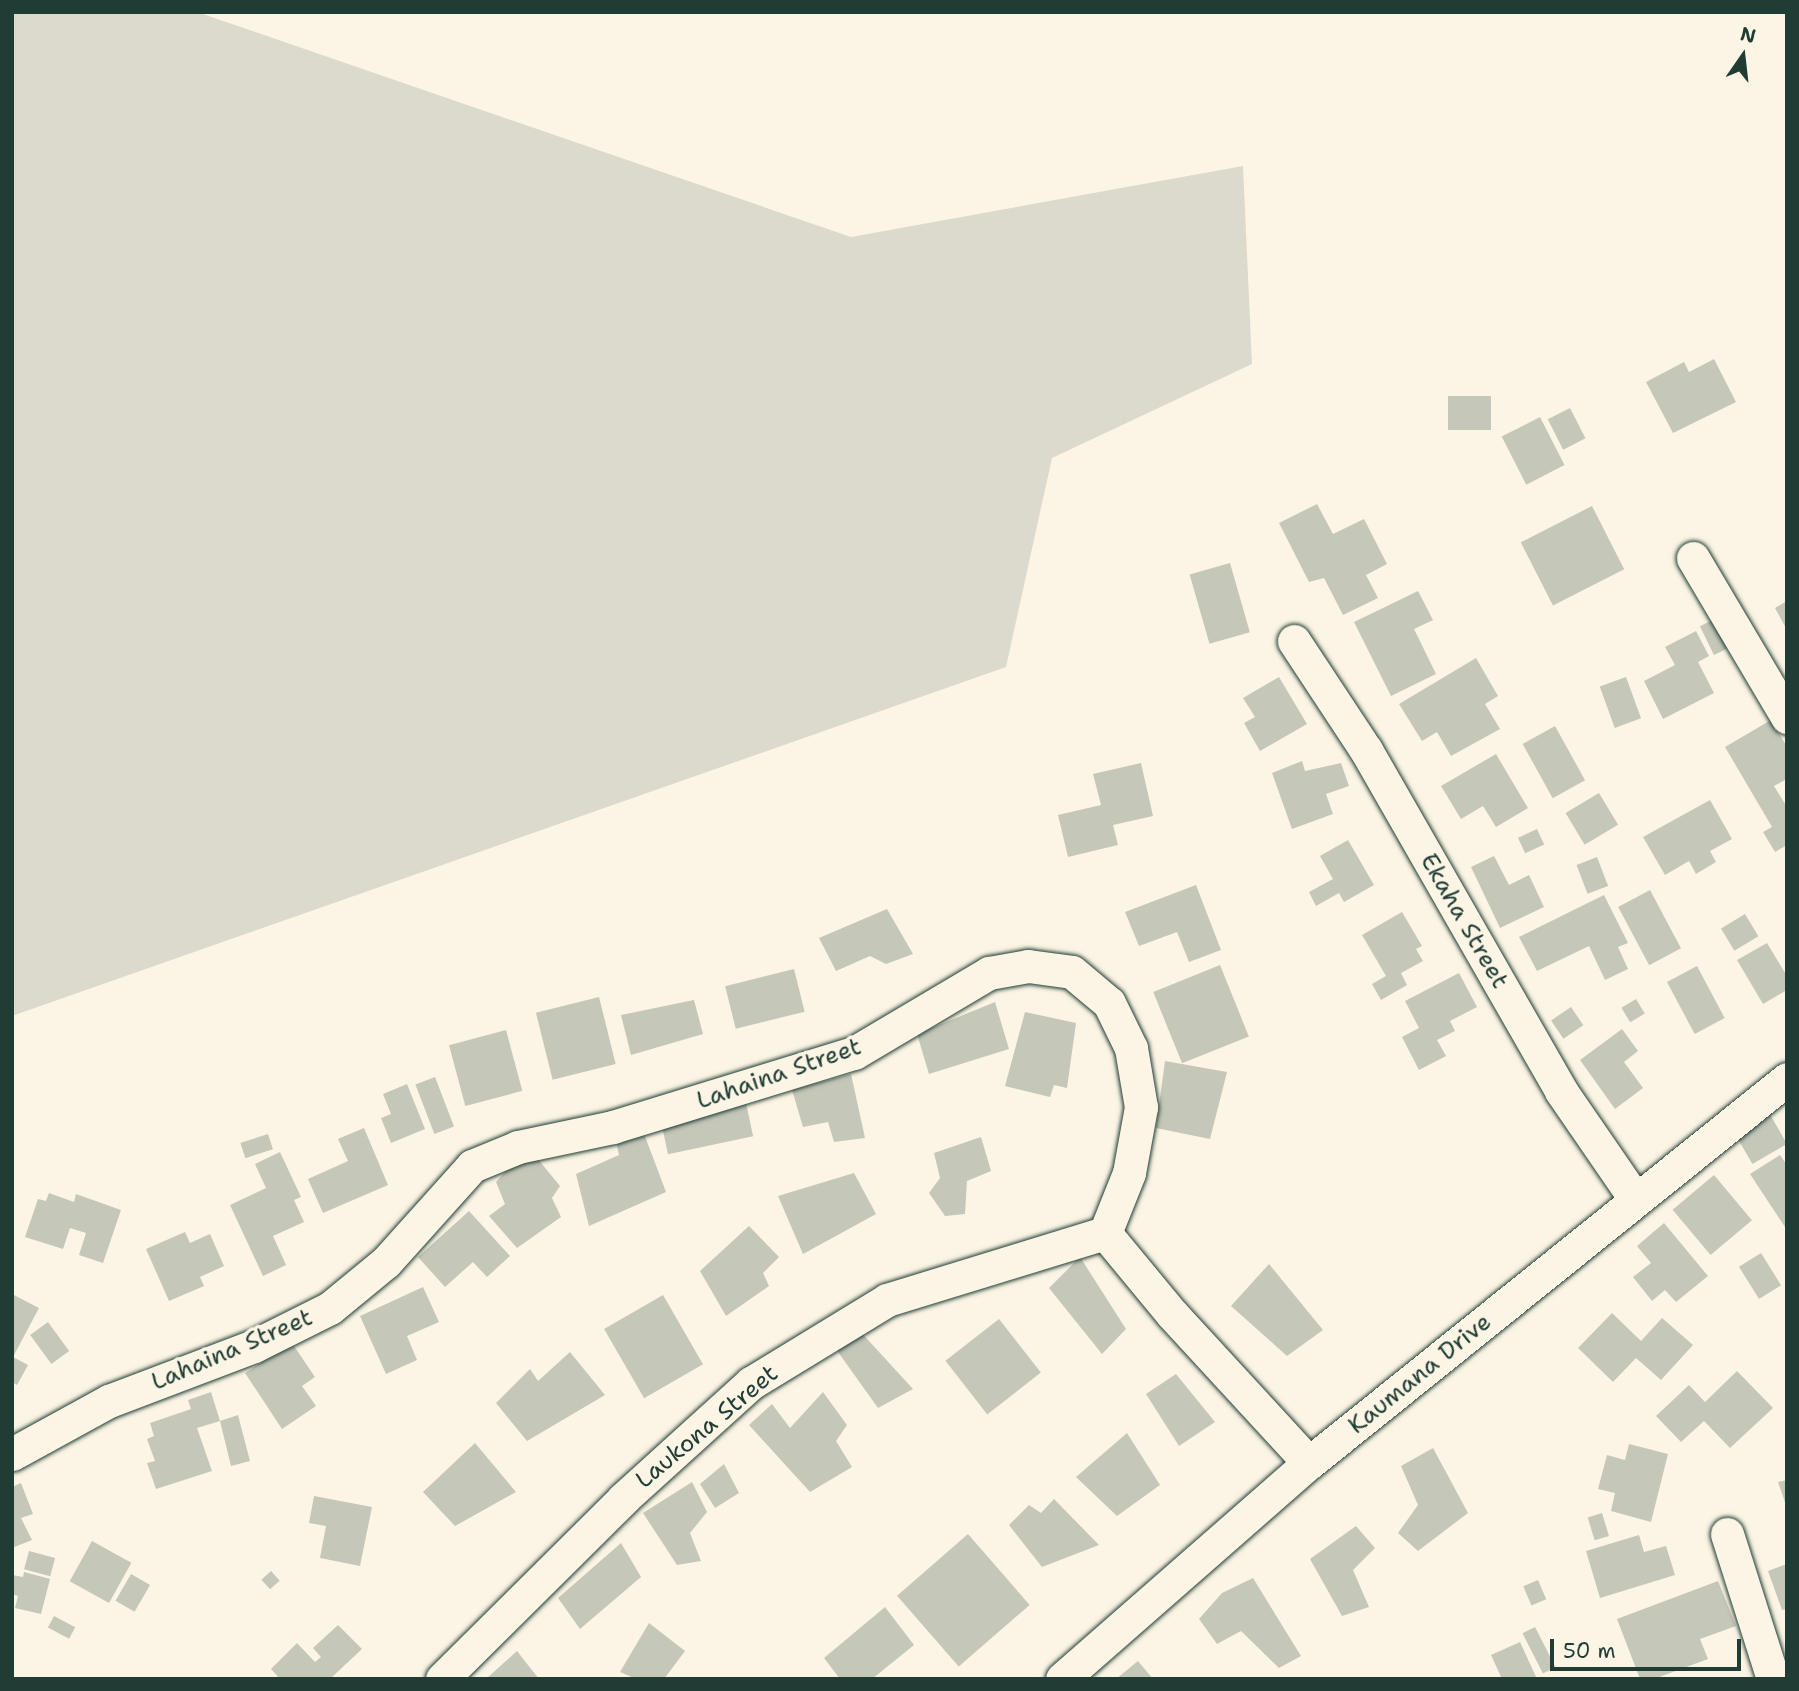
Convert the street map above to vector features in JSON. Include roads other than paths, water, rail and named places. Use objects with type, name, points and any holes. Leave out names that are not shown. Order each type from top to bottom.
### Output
[{"type":"street","points":[[1693,558],[1787,717]]},
{"type":"street","name":"Ekaha Street","points":[[1294,641],[1366,750],[1561,1091],[1636,1200]]},
{"type":"street","name":"Lahaina Street","points":[[12,1454],[109,1401],[254,1346],[330,1308],[386,1262],[472,1166],[518,1147],[613,1127],[854,1053],[989,973],[1028,966],[1072,972],[1109,1003],[1131,1048],[1141,1107],[1129,1173],[1105,1233]]},
{"type":"street","name":"Kaumana Drive","points":[[1062,1679],[1309,1464],[1787,1079]]},
{"type":"street","points":[[1105,1233],[1171,1314],[1309,1464]]},
{"type":"street","name":"Laukona Street","points":[[442,1679],[624,1499],[751,1383],[887,1300],[1105,1233]]},
{"type":"street","points":[[1727,1534],[1773,1679]]}]
